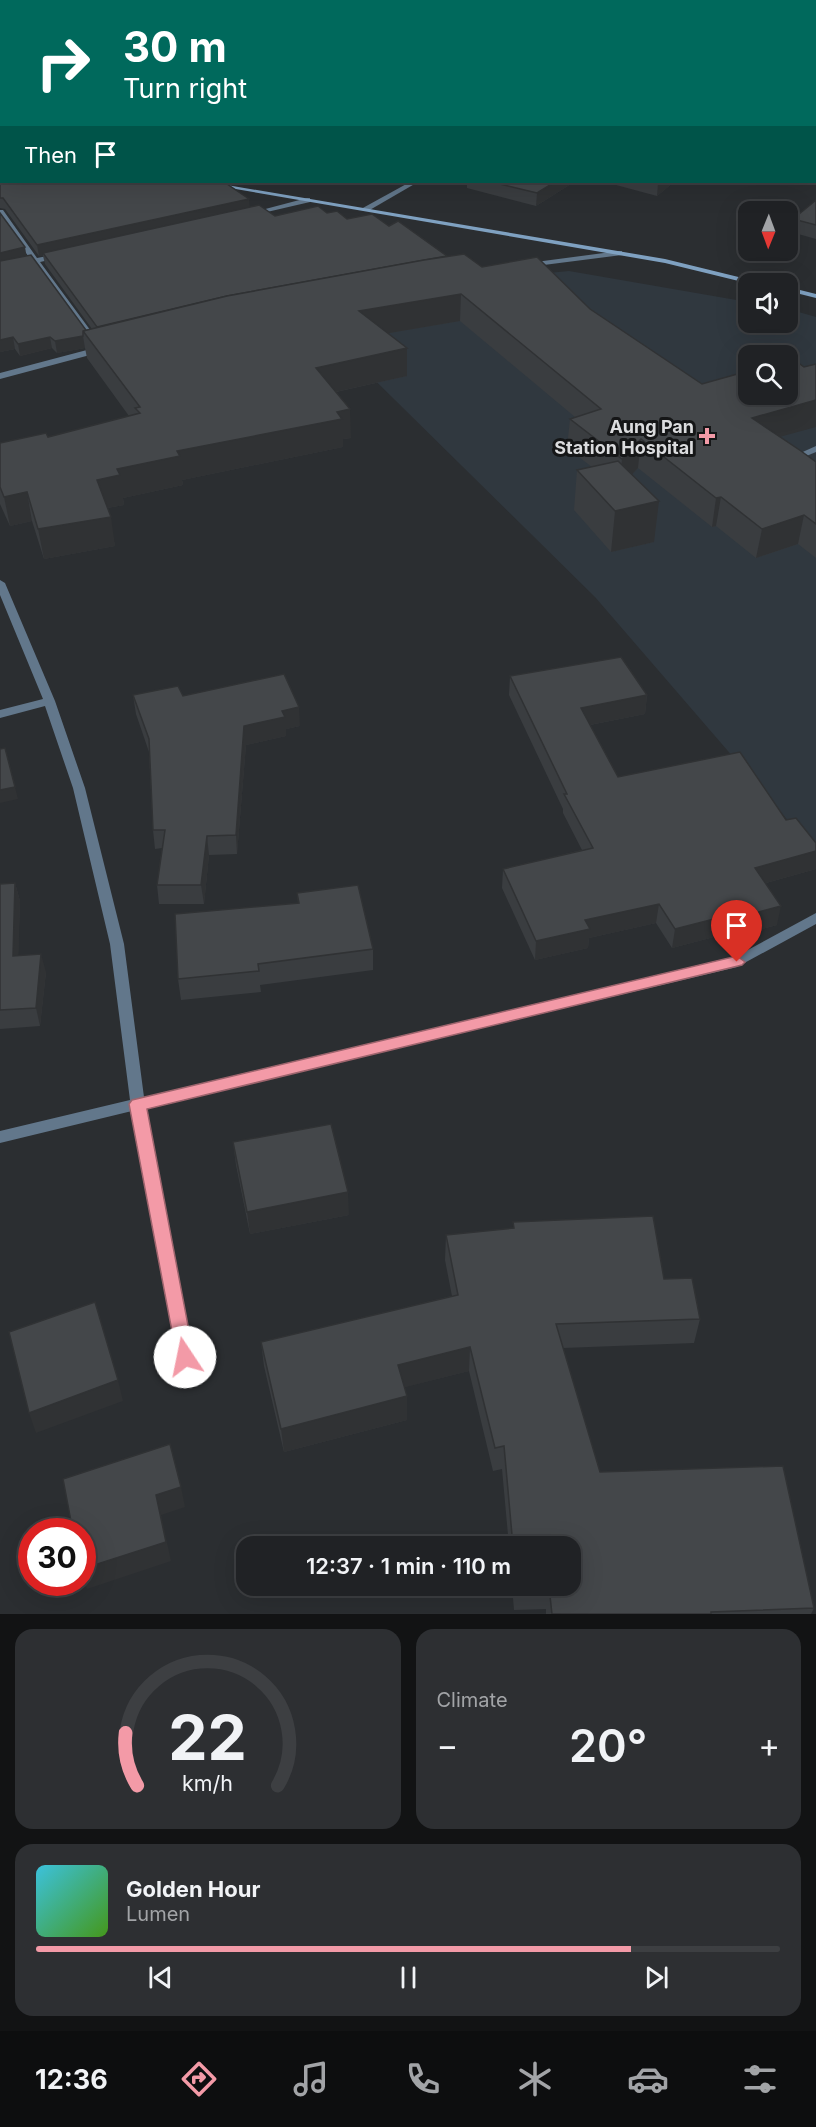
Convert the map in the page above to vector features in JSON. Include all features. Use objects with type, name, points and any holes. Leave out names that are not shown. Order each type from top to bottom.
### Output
[{"type":"main road","points":[[205,183],[619,253],[738,279]]},
{"type":"main road","points":[[798,292],[816,296]]},
{"type":"street","points":[[365,209],[412,183]]},
{"type":"street","points":[[240,216],[307,200]]},
{"type":"street","points":[[0,212],[100,350]]},
{"type":"street","points":[[0,269],[68,253]]},
{"type":"street","points":[[523,266],[619,253]]},
{"type":"street","points":[[0,376],[112,347]]},
{"type":"street","points":[[791,460],[816,449]]},
{"type":"street","points":[[0,583],[49,701],[79,788],[117,944],[138,1104],[185,1357]]},
{"type":"street","points":[[0,714],[49,701]]},
{"type":"street","points":[[0,1137],[737,962],[816,918]]},
{"type":"shaded area","points":[[569,271],[738,300],[738,333],[798,333],[798,312],[816,317],[816,853],[595,597],[329,335],[517,276]]},
{"type":"building","points":[[0,183],[225,183],[249,199],[37,245],[3,198],[0,198]]},
{"type":"building","points":[[496,183],[553,183],[537,193]]},
{"type":"building","points":[[816,200],[816,225],[798,220],[798,215]]},
{"type":"building","points":[[259,205],[275,216],[318,206],[327,213],[337,211],[347,219],[372,214],[389,226],[398,221],[447,256],[227,296],[97,327],[43,253]]},
{"type":"building","points":[[0,213],[25,247],[0,253]]},
{"type":"building","points":[[464,254],[482,267],[537,257],[590,309],[702,384],[738,374],[738,405],[798,405],[798,363],[804,367],[816,364],[816,400],[752,418],[816,462],[816,524],[804,515],[762,529],[721,497],[716,498],[641,439],[622,459],[570,419],[601,409],[461,294],[359,311],[407,348],[316,368],[350,409],[337,412],[342,419],[177,451],[180,456],[117,469],[120,475],[97,480],[111,517],[38,529],[27,492],[4,497],[0,487],[0,443],[46,433],[48,437],[140,413],[135,408],[140,407],[83,331],[227,296]]},
{"type":"building","points":[[31,255],[86,330],[83,331],[83,336],[55,341],[50,337],[18,344],[13,337],[0,340],[0,261]]},
{"type":"building","points":[[618,461],[659,501],[615,511],[577,470]]},
{"type":"building","points":[[621,657],[647,695],[581,708],[618,777],[740,752],[786,820],[796,818],[816,843],[816,851],[755,868],[781,906],[740,917],[737,913],[675,929],[659,904],[585,920],[590,929],[536,941],[503,869],[593,848],[564,794],[567,794],[510,676]]},
{"type":"building","points":[[284,674],[299,707],[282,711],[285,717],[244,726],[236,835],[207,836],[201,885],[157,885],[165,830],[153,830],[149,739],[133,695],[178,686],[183,696]]},
{"type":"building","points":[[5,748],[15,787],[0,790],[0,749]]},
{"type":"building","points":[[15,883],[13,956],[41,954],[36,1008],[0,1010],[0,884]]},
{"type":"building","points":[[358,885],[373,949],[258,964],[259,971],[178,979],[175,914],[299,903],[297,893]]},
{"type":"building","points":[[331,1124],[348,1192],[247,1212],[233,1142]]},
{"type":"building","points":[[653,1216],[664,1279],[692,1278],[700,1319],[556,1324],[600,1472],[783,1466],[814,1608],[711,1612],[711,1614],[552,1614],[550,1596],[581,1596],[581,1536],[512,1536],[504,1446],[495,1448],[470,1347],[398,1365],[407,1396],[281,1429],[261,1342],[458,1295],[446,1235],[514,1228],[513,1222]]},
{"type":"building","points":[[95,1302],[118,1380],[29,1413],[9,1332]]},
{"type":"building","points":[[170,1444],[181,1487],[156,1495],[166,1542],[96,1564],[96,1518],[70,1518],[63,1479]]},
{"type":"place","name":"Aung Pan Station Hospital","points":[[707,436]]},
{"type":"route","points":[[185,1357],[138,1104],[737,962]]}]
